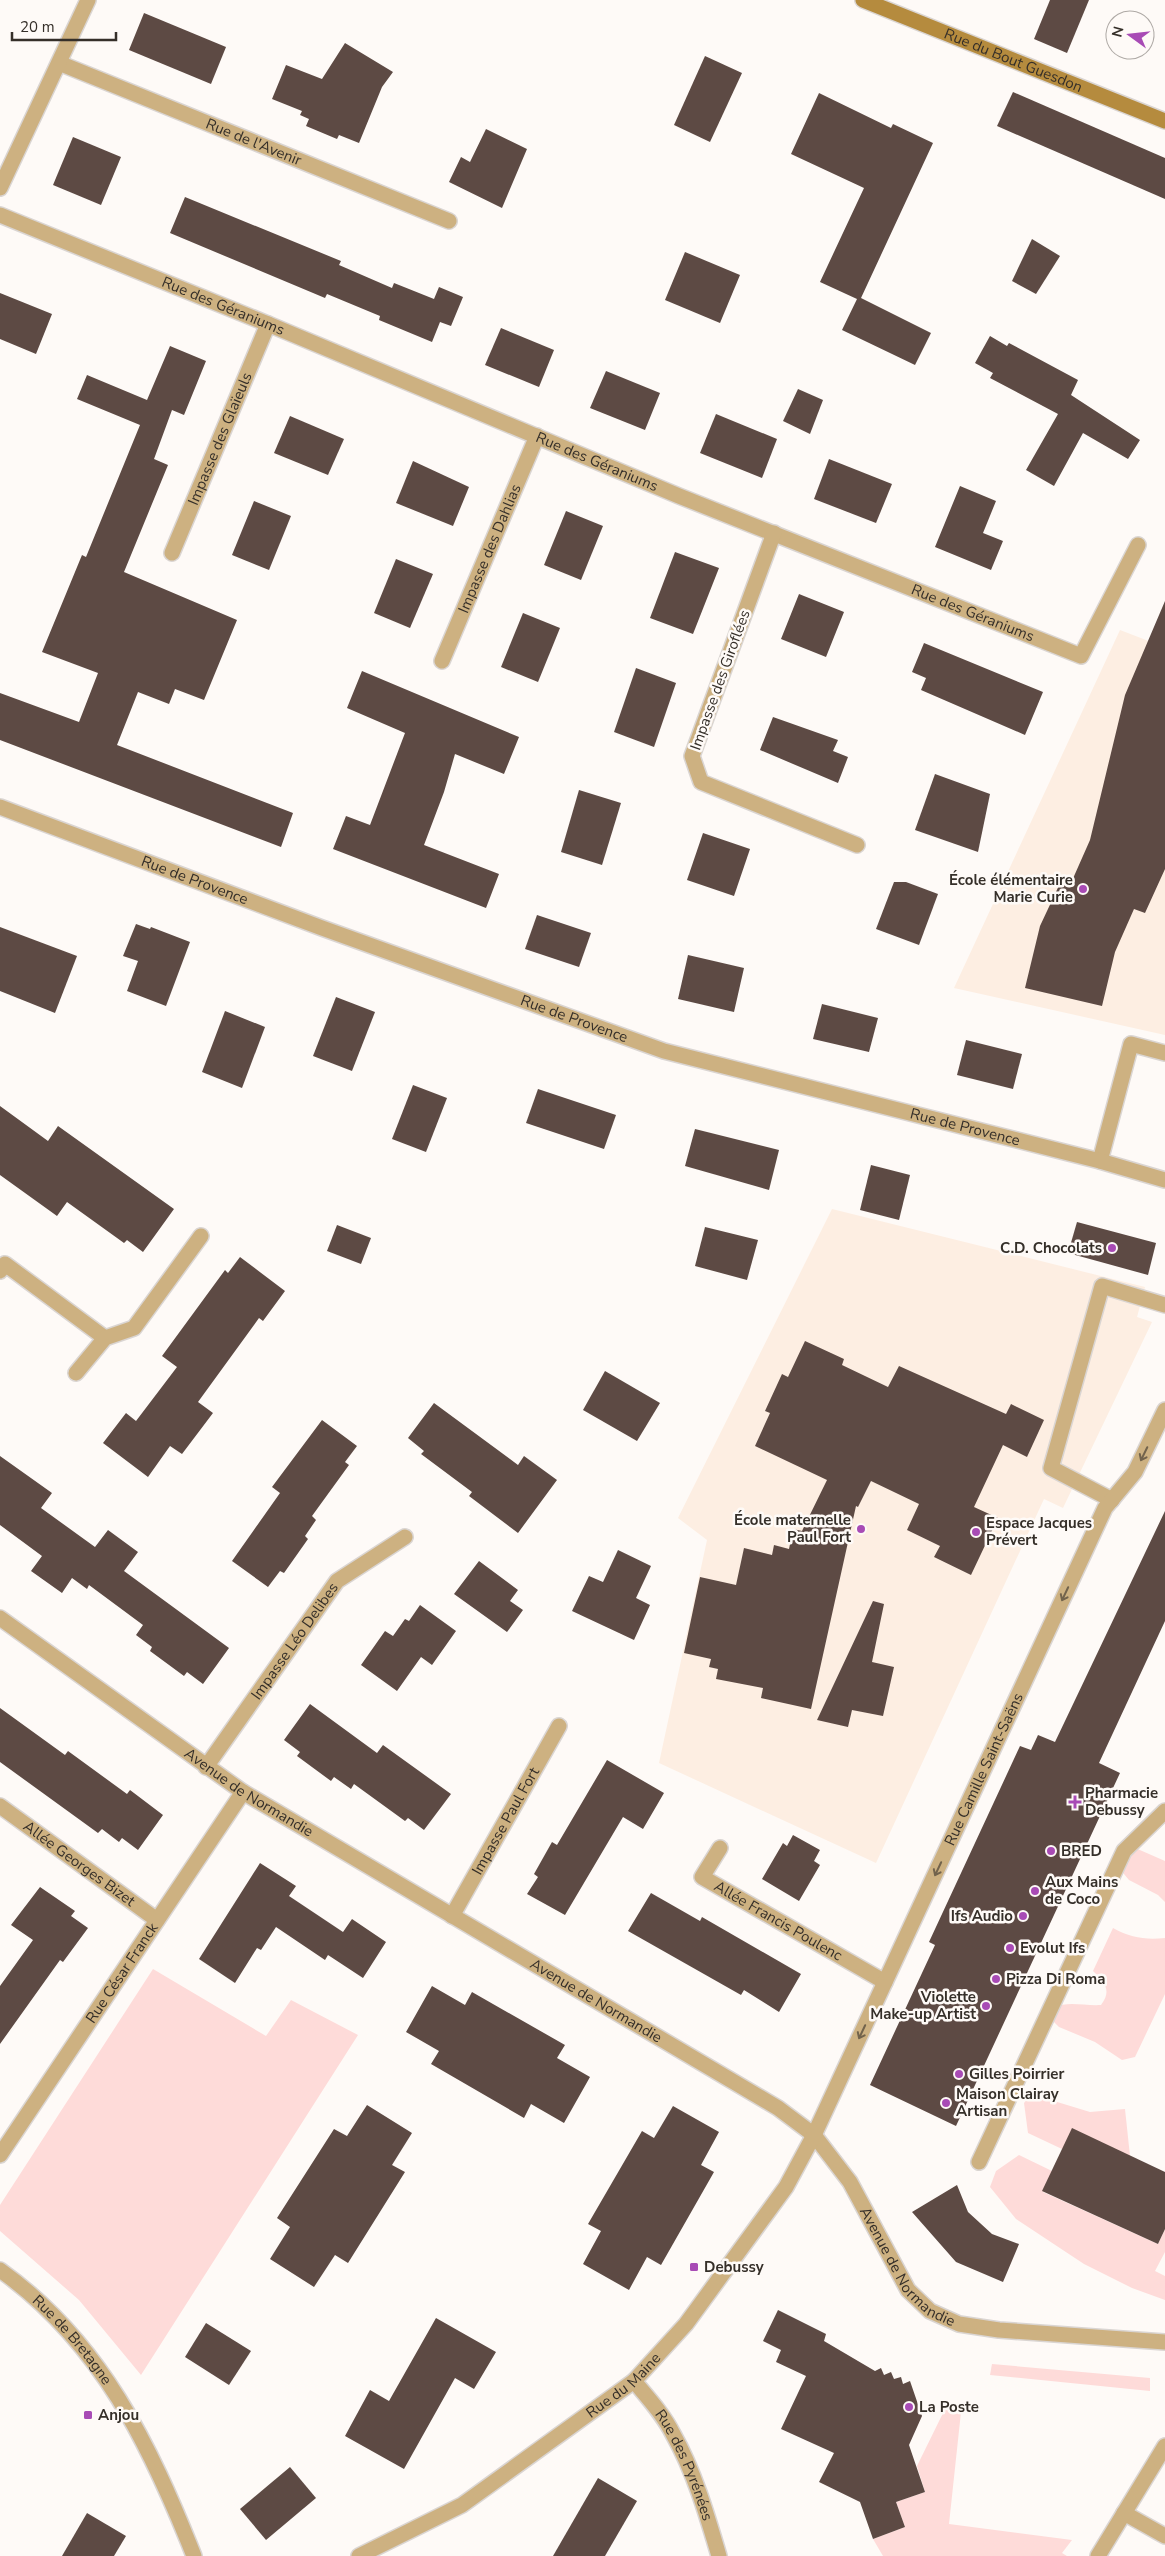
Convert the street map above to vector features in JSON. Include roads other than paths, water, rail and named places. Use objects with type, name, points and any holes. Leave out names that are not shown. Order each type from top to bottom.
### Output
[{"type":"street","points":[[0,188],[88,0]]},
{"type":"street","name":"Rue du Bout Guesdon","points":[[863,0],[1165,120]]},
{"type":"street","name":"Rue de l'Avenir","points":[[59,63],[449,221]]},
{"type":"street","name":"Rue des Géraniums","points":[[0,215],[774,533],[1082,656],[1138,545]]},
{"type":"street","name":"Impasse des Glaïeuls","points":[[172,553],[268,324]]},
{"type":"street","name":"Impasse des Dahlias","points":[[442,661],[537,436]]},
{"type":"street","name":"Impasse des Giroflées","points":[[774,533],[692,756],[701,782],[857,845]]},
{"type":"street","name":"Rue de Provence","points":[[0,807],[322,928],[664,1051],[1100,1161],[1165,1180]]},
{"type":"street","points":[[1100,1161],[1131,1044],[1165,1053]]},
{"type":"street","points":[[76,1373],[105,1338],[134,1328],[201,1236]]},
{"type":"street","points":[[2,1265],[105,1338]]},
{"type":"street","points":[[1112,1500],[1051,1468],[1102,1286],[1165,1304]]},
{"type":"street","name":"Rue Camille Saint-Saëns","points":[[814,2135],[1105,1508],[1135,1472],[1165,1410]]},
{"type":"street","name":"Impasse Léo Delibes","points":[[206,1767],[337,1580],[405,1536]]},
{"type":"street","name":"Avenue de Normandie","points":[[0,1618],[206,1767],[244,1792],[778,2108],[814,2135],[850,2182],[908,2290],[930,2311],[960,2324],[999,2330],[1165,2342]]},
{"type":"street","name":"Impasse Paul Fort","points":[[452,1916],[559,1726]]},
{"type":"street","name":"Rue César Franck","points":[[0,2155],[244,1792]]},
{"type":"street","name":"Allée Georges Bizet","points":[[0,1806],[157,1920]]},
{"type":"street","points":[[979,2162],[1124,1850],[1165,1811]]},
{"type":"street","name":"Allée Francis Poulenc","points":[[720,1848],[702,1877],[885,1982]]},
{"type":"street","name":"Rue du Maine","points":[[359,2556],[462,2505],[634,2381],[686,2324],[786,2187],[814,2135]]},
{"type":"street","name":"Rue de Bretagne","points":[[0,2270],[16,2282],[74,2337],[105,2376],[139,2431],[167,2487],[194,2556]]},
{"type":"street","name":"Rue des Pyrénées","points":[[634,2381],[656,2407],[673,2434],[708,2518],[719,2556]]},
{"type":"street","points":[[1098,2556],[1165,2446]]},
{"type":"street","points":[[1124,2513],[1165,2536]]},
{"type":"place","name":"École élémentaire Marie Curie","points":[[1083,889]]},
{"type":"place","name":"C.D. Chocolats","points":[[1112,1248]]},
{"type":"place","name":"École maternelle Paul Fort","points":[[861,1529]]},
{"type":"place","name":"Espace Jacques Prévert","points":[[976,1532]]},
{"type":"place","name":"Pharmacie Debussy","points":[[1075,1802]]},
{"type":"place","name":"BRED","points":[[1051,1851]]},
{"type":"place","name":"Aux Mains de Coco","points":[[1035,1891]]},
{"type":"place","name":"Ifs Audio","points":[[1023,1916]]},
{"type":"place","name":"Evolut Ifs","points":[[1010,1948]]},
{"type":"place","name":"Pizza Di Roma","points":[[996,1979]]},
{"type":"place","name":"Violette Make-up Artist","points":[[986,2006]]},
{"type":"place","name":"Gilles Poirrier","points":[[959,2074]]},
{"type":"place","name":"Maison Clairay Artisan","points":[[946,2103]]},
{"type":"place","name":"Debussy","points":[[694,2267]]},
{"type":"place","name":"La Poste","points":[[909,2407]]},
{"type":"place","name":"Anjou","points":[[88,2415]]}]
